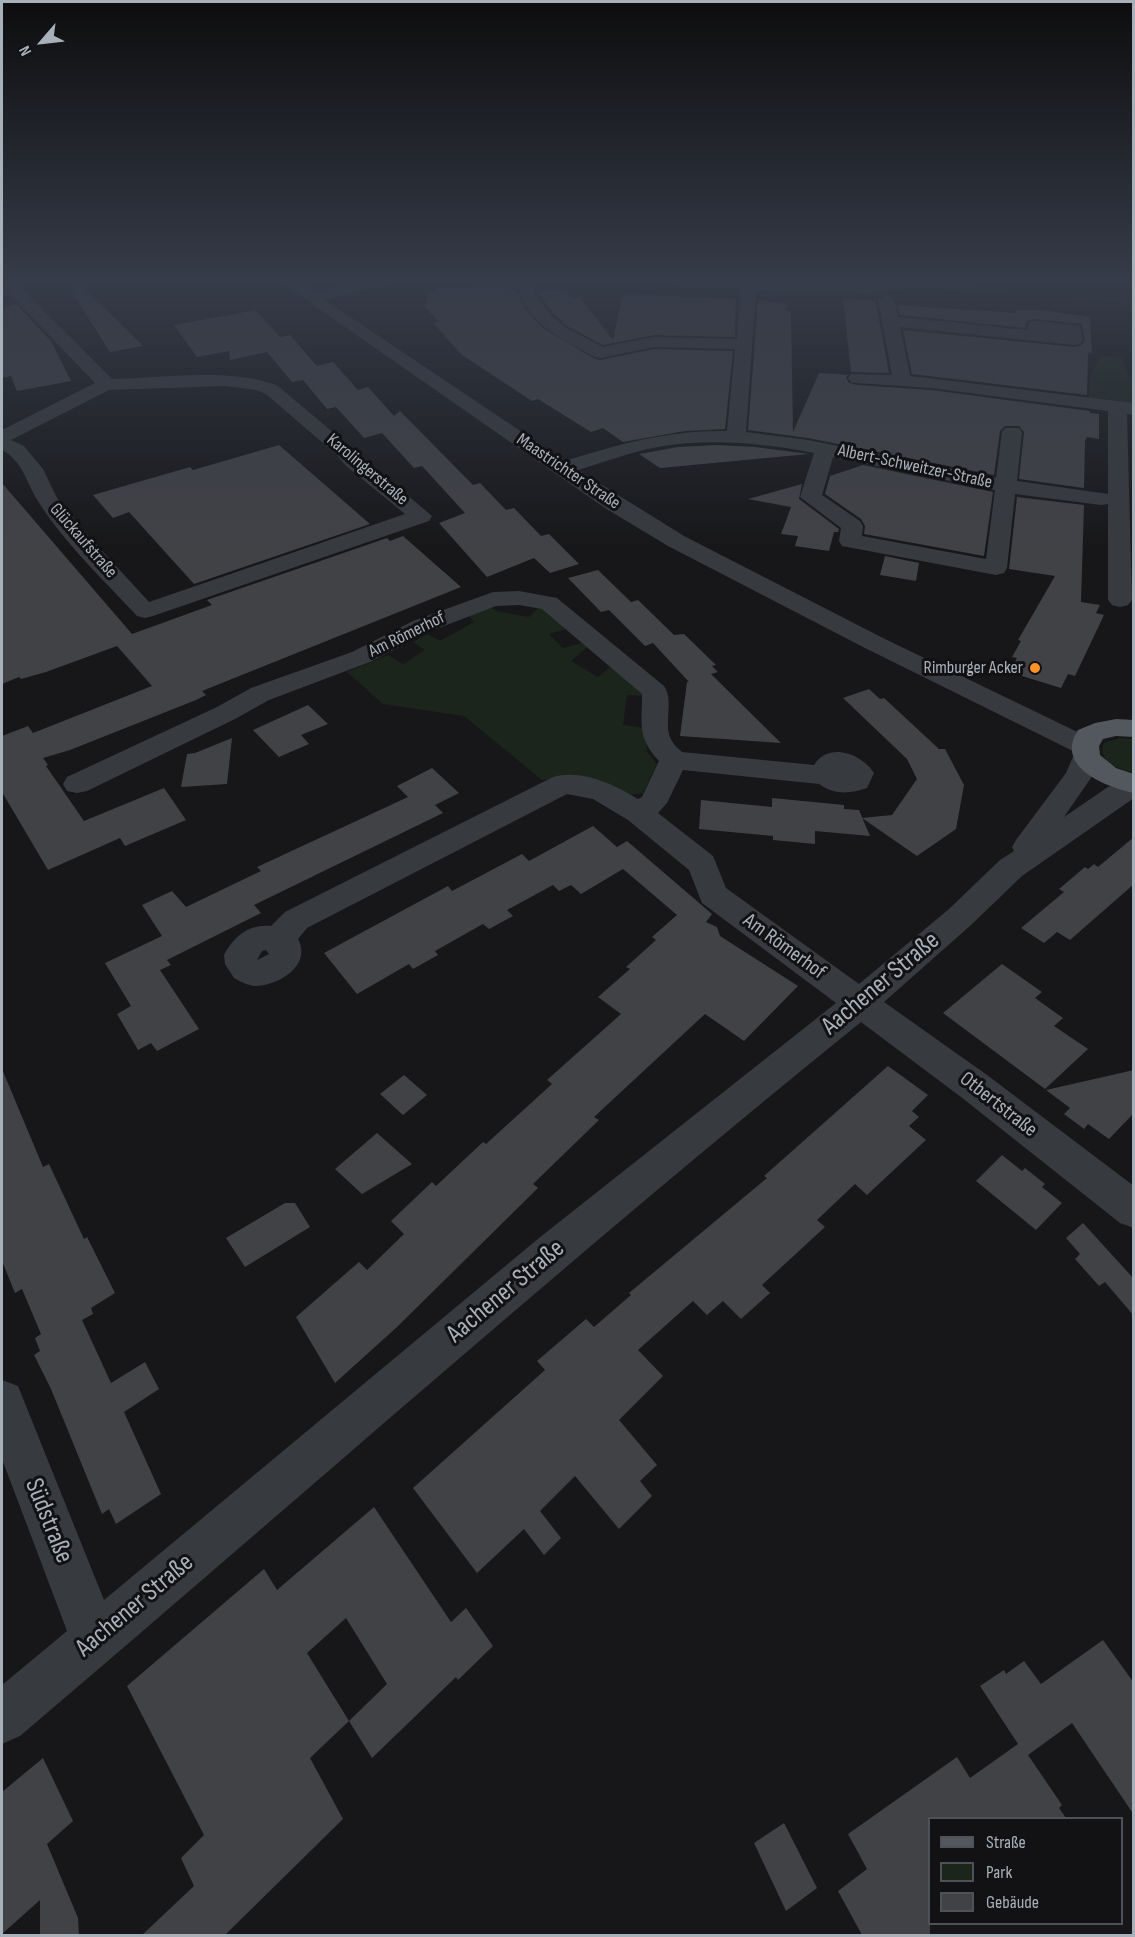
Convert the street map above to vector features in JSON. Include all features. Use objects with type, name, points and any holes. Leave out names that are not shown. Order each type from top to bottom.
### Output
[{"type":"main road","points":[[1132,728],[1105,728],[1089,744],[1099,771],[1134,786]]},
{"type":"street","points":[[2,437],[92,390],[107,385],[94,371]]},
{"type":"street","name":"Maastrichter Straße","points":[[421,371],[676,541],[735,573],[1089,744]]},
{"type":"street","points":[[736,437],[740,371]]},
{"type":"street","points":[[900,371],[902,381]]},
{"type":"street","points":[[857,378],[981,388],[1125,408],[1120,600]]},
{"type":"street","name":"Karolingerstraße","points":[[107,385],[245,382],[272,390],[345,452],[351,460],[421,516],[145,611]]},
{"type":"street","name":"Albert-Schweitzer-Straße","points":[[825,449],[811,497],[852,526],[850,541],[996,568],[1012,432]]},
{"type":"street","name":"Albert-Schweitzer-Straße","points":[[564,468],[607,453],[670,439],[736,437],[825,449],[955,477],[1101,500]]},
{"type":"street","name":"Glückaufstraße","points":[[2,442],[17,450],[36,473],[47,499],[74,534],[145,611]]},
{"type":"street","name":"Am Römerhof","points":[[77,784],[219,717],[260,694],[361,657],[452,613],[493,599],[505,598],[549,603],[655,692],[655,727],[658,743],[674,760]]},
{"type":"street","name":"Aachener Straße","points":[[1011,868],[1071,788],[1079,775],[1089,744]]},
{"type":"street","points":[[638,813],[653,803],[674,760],[777,772],[826,775]]},
{"type":"street","name":"Am Römerhof","points":[[278,940],[296,920],[563,784],[581,784],[597,788],[638,813],[702,864],[713,895],[861,1002]]},
{"type":"street","name":"Aachener Straße","points":[[2,1718],[255,1506],[553,1251],[861,1002],[960,917],[1011,868],[1118,794],[1134,786]]},
{"type":"street","name":"Otbertstraße","points":[[861,1002],[1134,1210]]},
{"type":"street","name":"Südstraße","points":[[2,1402],[95,1639]]},
{"type":"green space","points":[[1093,371],[1127,371],[1133,385],[1133,404],[1089,398],[1090,377]]},
{"type":"green space","points":[[488,606],[497,611],[529,617],[538,608],[547,610],[571,628],[549,634],[563,648],[581,643],[588,646],[571,661],[598,677],[611,666],[644,696],[627,695],[623,725],[645,728],[647,752],[657,764],[643,793],[625,796],[560,778],[542,780],[464,716],[383,704],[347,672],[388,655],[403,664],[425,650],[413,642],[427,634],[440,641],[474,622],[467,614]]},
{"type":"green space","points":[[1120,738],[1133,739],[1133,772],[1110,763],[1103,754],[1104,743]]},
{"type":"building","points":[[2,371],[66,371],[71,381],[17,391],[11,376],[2,378]]},
{"type":"building","points":[[283,371],[341,371],[358,390],[368,387],[394,416],[400,411],[473,485],[480,483],[506,510],[514,508],[541,536],[549,534],[579,564],[550,573],[534,558],[487,577],[439,523],[465,513],[422,466],[414,468],[382,433],[364,438],[336,407],[327,409],[303,380],[292,382]]},
{"type":"building","points":[[487,371],[731,371],[725,429],[685,431],[623,442],[603,428],[591,432],[538,399],[532,401]]},
{"type":"building","points":[[753,371],[792,371],[793,432],[819,373],[848,375],[846,378],[849,383],[857,385],[931,390],[1099,414],[1099,439],[1087,437],[1085,441],[1084,488],[1019,479],[1024,432],[1019,426],[1005,426],[1000,431],[994,475],[808,438],[748,430]]},
{"type":"building","points":[[889,371],[889,373],[851,372]]},
{"type":"building","points":[[911,371],[1088,371],[1087,395],[912,374]]},
{"type":"building","points":[[279,445],[370,524],[194,584],[129,512],[113,518],[93,495],[190,467],[193,470]]},
{"type":"building","points":[[716,445],[809,454],[660,468],[639,454],[678,447]]},
{"type":"building","points":[[863,465],[993,492],[984,556],[864,534],[865,526],[861,519],[825,494],[830,476]]},
{"type":"building","points":[[2,483],[132,634],[212,605],[207,600],[387,538],[390,541],[403,536],[461,587],[202,691],[206,695],[196,700],[70,750],[43,758],[48,765],[46,766],[84,821],[164,788],[186,820],[125,846],[120,838],[48,870],[2,792],[2,736],[28,726],[33,733],[152,686],[117,646],[46,672],[21,679],[19,677],[2,684]]},
{"type":"building","points":[[802,484],[799,499],[839,529],[838,532],[834,532],[829,551],[795,546],[798,536],[781,534],[791,507],[748,499]]},
{"type":"building","points":[[1017,497],[1084,505],[1081,602],[1100,605],[1096,613],[1104,615],[1075,676],[1068,674],[1061,688],[1009,672],[1017,658],[1012,657],[1021,641],[1018,640],[1055,576],[1009,569]]},
{"type":"building","points":[[885,556],[919,563],[916,581],[880,575]]},
{"type":"building","points":[[598,570],[631,602],[638,600],[674,635],[684,634],[716,665],[712,666],[718,672],[711,674],[781,743],[680,736],[687,682],[689,682],[653,643],[645,646],[609,610],[601,612],[568,578]]},
{"type":"building","points":[[869,689],[880,699],[884,698],[939,749],[945,749],[964,785],[956,829],[917,856],[862,818],[892,815],[917,779],[907,759],[843,698]]},
{"type":"building","points":[[308,705],[328,724],[301,735],[309,744],[279,757],[253,730]]},
{"type":"building","points":[[232,738],[227,784],[181,787],[187,754]]},
{"type":"building","points":[[432,768],[459,793],[435,805],[443,813],[254,905],[261,913],[167,960],[171,965],[160,970],[199,1029],[157,1051],[151,1043],[138,1050],[117,1014],[131,1006],[105,963],[162,936],[142,905],[172,891],[186,907],[261,871],[257,867],[408,797],[397,786]]},
{"type":"building","points":[[772,798],[844,805],[844,809],[859,810],[870,836],[815,831],[815,844],[773,840],[773,836],[699,829],[701,800],[772,807]]},
{"type":"building","points":[[593,826],[617,847],[627,841],[712,914],[706,922],[717,927],[720,936],[798,986],[744,1041],[705,1014],[594,1117],[599,1120],[533,1184],[538,1188],[397,1327],[335,1383],[296,1317],[359,1262],[367,1270],[404,1234],[391,1221],[432,1182],[436,1186],[483,1142],[486,1144],[552,1084],[547,1080],[621,1014],[598,997],[630,969],[626,967],[656,940],[652,937],[677,915],[623,869],[581,894],[571,885],[559,891],[553,885],[507,910],[513,916],[489,929],[483,924],[435,951],[438,955],[413,969],[409,964],[357,994],[324,953],[448,886],[452,891],[522,854],[529,861]]},
{"type":"building","points":[[1134,837],[1134,884],[1070,940],[1057,932],[1044,943],[1021,928],[1064,892],[1059,889],[1085,867],[1088,869],[1094,864],[1098,867]]},
{"type":"building","points":[[1002,964],[1042,992],[1035,998],[1063,1018],[1054,1026],[1088,1049],[1045,1089],[943,1013]]},
{"type":"building","points":[[888,1066],[928,1095],[912,1111],[919,1117],[909,1126],[926,1140],[867,1195],[855,1184],[817,1220],[825,1227],[762,1285],[770,1293],[741,1319],[723,1301],[707,1315],[693,1301],[638,1350],[663,1376],[619,1420],[657,1465],[640,1481],[652,1496],[619,1529],[575,1476],[540,1511],[561,1538],[544,1555],[524,1529],[477,1573],[413,1488],[545,1370],[537,1361],[586,1319],[594,1327],[631,1295],[629,1293],[767,1178],[764,1176]]},
{"type":"building","points":[[2,1069],[43,1167],[49,1164],[84,1239],[87,1237],[115,1293],[91,1308],[93,1314],[82,1320],[111,1383],[145,1362],[159,1389],[124,1412],[161,1494],[116,1524],[109,1509],[102,1514],[51,1389],[34,1355],[40,1351],[35,1338],[41,1334],[22,1289],[15,1293],[2,1261]]},
{"type":"building","points":[[1134,1070],[1134,1113],[1109,1139],[1088,1124],[1084,1129],[1064,1114],[1070,1108],[1046,1090]]},
{"type":"building","points":[[404,1075],[427,1095],[403,1115],[380,1094]]},
{"type":"building","points":[[377,1133],[412,1164],[362,1194],[335,1169]]},
{"type":"building","points":[[1002,1155],[1022,1171],[1025,1168],[1045,1184],[1042,1187],[1062,1203],[1036,1230],[976,1181]]},
{"type":"building","points":[[285,1203],[295,1203],[310,1227],[245,1267],[226,1238]]},
{"type":"building","points":[[1083,1223],[1134,1279],[1134,1316],[1105,1282],[1099,1286],[1075,1259],[1080,1254],[1066,1238]]},
{"type":"building","points":[[374,1507],[451,1622],[466,1608],[493,1646],[458,1680],[456,1677],[372,1758],[349,1721],[310,1758],[343,1819],[225,1935],[142,1935],[194,1886],[181,1858],[204,1835],[127,1686],[264,1569],[277,1590]],"holes":[[[346,1618],[387,1684],[349,1721],[307,1653]]]},
{"type":"building","points":[[1103,1640],[1134,1683],[1134,1815],[1072,1723],[1028,1755],[1062,1805],[1059,1808],[1065,1817],[928,1817],[928,1925],[930,1925],[930,1935],[862,1935],[838,1891],[867,1869],[848,1834],[957,1757],[970,1778],[1018,1744],[980,1686],[1004,1670],[1006,1674],[1024,1661],[1041,1684]]},
{"type":"building","points":[[43,1758],[73,1821],[47,1844],[78,1918],[79,1935],[40,1935],[40,1900],[2,1934],[2,1792]]},
{"type":"building","points":[[784,1823],[817,1888],[786,1911],[754,1843]]},
{"type":"place","name":"Rimburger Acker","points":[[1035,668]]}]
